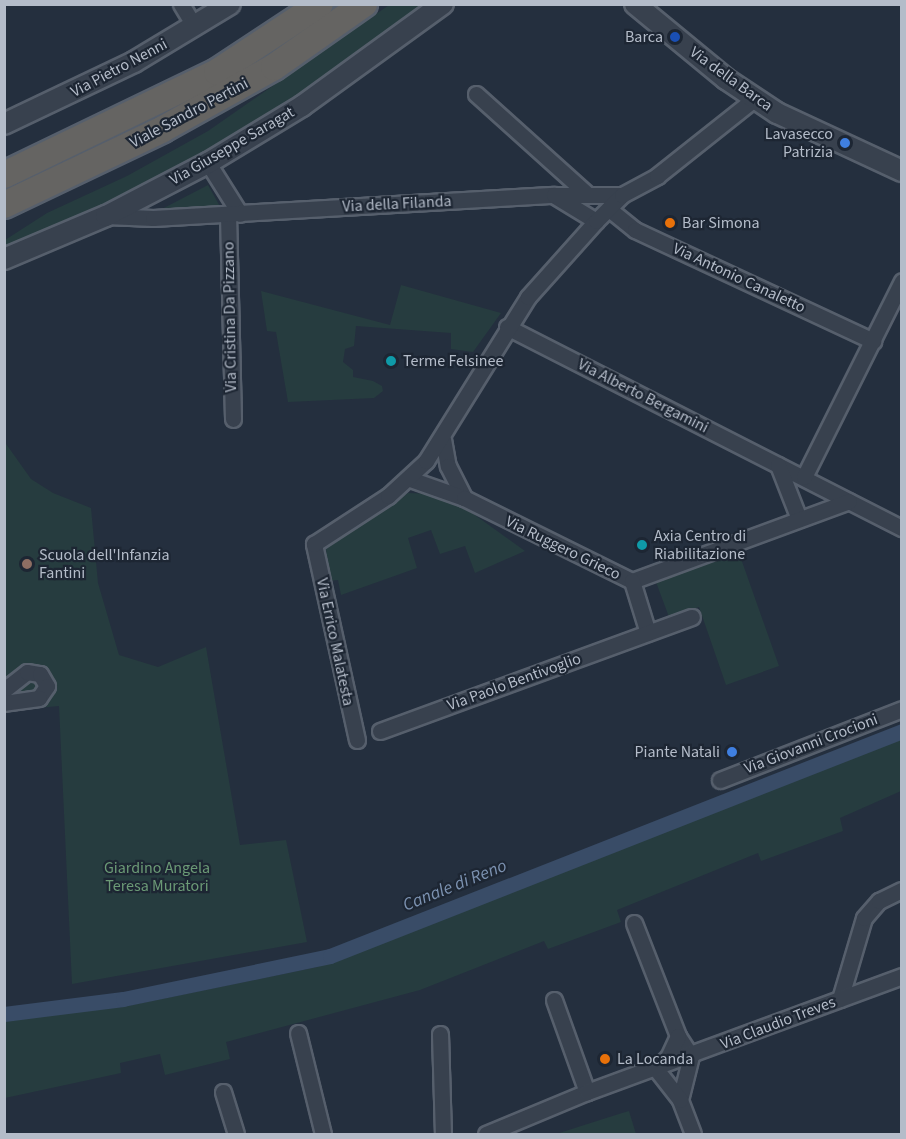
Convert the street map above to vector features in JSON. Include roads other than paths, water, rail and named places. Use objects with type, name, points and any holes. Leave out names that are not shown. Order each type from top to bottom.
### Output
[{"type":"highway","name":"Viale Sandro Pertini","points":[[4,175],[217,72],[320,4]]},
{"type":"highway","name":"Viale Sandro Pertini","points":[[4,205],[154,134],[274,67],[364,4]]},
{"type":"street","points":[[181,4],[194,26]]},
{"type":"street","name":"Via Pietro Nenni","points":[[4,124],[134,62],[230,4]]},
{"type":"street","name":"Via Giuseppe Saragat","points":[[4,259],[106,216],[208,163],[311,100],[442,4]]},
{"type":"street","name":"Via della Barca","points":[[635,4],[754,99],[806,128],[902,171]]},
{"type":"street","points":[[476,94],[560,167],[588,195]]},
{"type":"street","name":"Via della Filanda","points":[[314,544],[410,479],[443,439],[507,327],[528,297],[596,221],[622,195],[657,176],[754,99]]},
{"type":"street","points":[[208,163],[234,214]]},
{"type":"street","points":[[560,167],[561,184],[554,195],[596,221]]},
{"type":"street","name":"Via della Filanda","points":[[106,216],[153,218],[554,195],[622,195]]},
{"type":"street","name":"Via Antonio Canaletto","points":[[609,209],[635,230],[873,341]]},
{"type":"street","name":"Via Cristina Da Pizzano","points":[[233,419],[234,214]]},
{"type":"street","points":[[804,477],[902,282]]},
{"type":"street","name":"Via Alberto Bergamini","points":[[507,327],[902,528]]},
{"type":"street","points":[[443,439],[448,466],[464,498]]},
{"type":"street","points":[[778,465],[799,519]]},
{"type":"street","name":"Via Ruggero Grieco","points":[[410,479],[464,498],[632,581],[849,501]]},
{"type":"street","name":"Via Errico Malatesta","points":[[314,544],[357,740]]},
{"type":"street","points":[[632,581],[648,633]]},
{"type":"street","name":"Via Paolo Bentivoglio","points":[[380,731],[692,617]]},
{"type":"street","points":[[4,690],[27,672],[40,674],[47,686],[39,698],[4,703]]},
{"type":"street","name":"Via Giovanni Crocioni","points":[[720,780],[902,709]]},
{"type":"street","points":[[840,999],[864,918],[879,901],[902,890]]},
{"type":"street","points":[[634,923],[678,1036],[691,1056],[681,1100]]},
{"type":"street","name":"Via Claudio Treves","points":[[486,1134],[587,1092],[656,1069],[902,976]]},
{"type":"street","points":[[554,1000],[587,1092]]},
{"type":"street","points":[[298,1033],[323,1134]]},
{"type":"street","points":[[440,1034],[443,1134]]},
{"type":"street","points":[[678,1036],[668,1057],[656,1069],[681,1100],[693,1134]]},
{"type":"street","points":[[223,1092],[236,1134]]},
{"type":"waterway","name":"Canale di Reno","points":[[4,1014],[123,999],[330,956],[902,731]]},
{"type":"place","name":"Barca","points":[[675,37]]},
{"type":"place","name":"Lavasecco Patrizia","points":[[845,143]]},
{"type":"place","name":"Bar Simona","points":[[670,223]]},
{"type":"place","name":"Terme Felsinee","points":[[391,361]]},
{"type":"place","name":"Axia Centro di Riabilitazione","points":[[642,545]]},
{"type":"place","name":"Scuola dell'Infanzia Fantini","points":[[27,564]]},
{"type":"place","name":"Piante Natali","points":[[732,752]]},
{"type":"place","name":"La Locanda","points":[[605,1059]]},
{"type":"park label","name":"Giardino Angela Teresa Muratori","points":[[157,877]]}]
